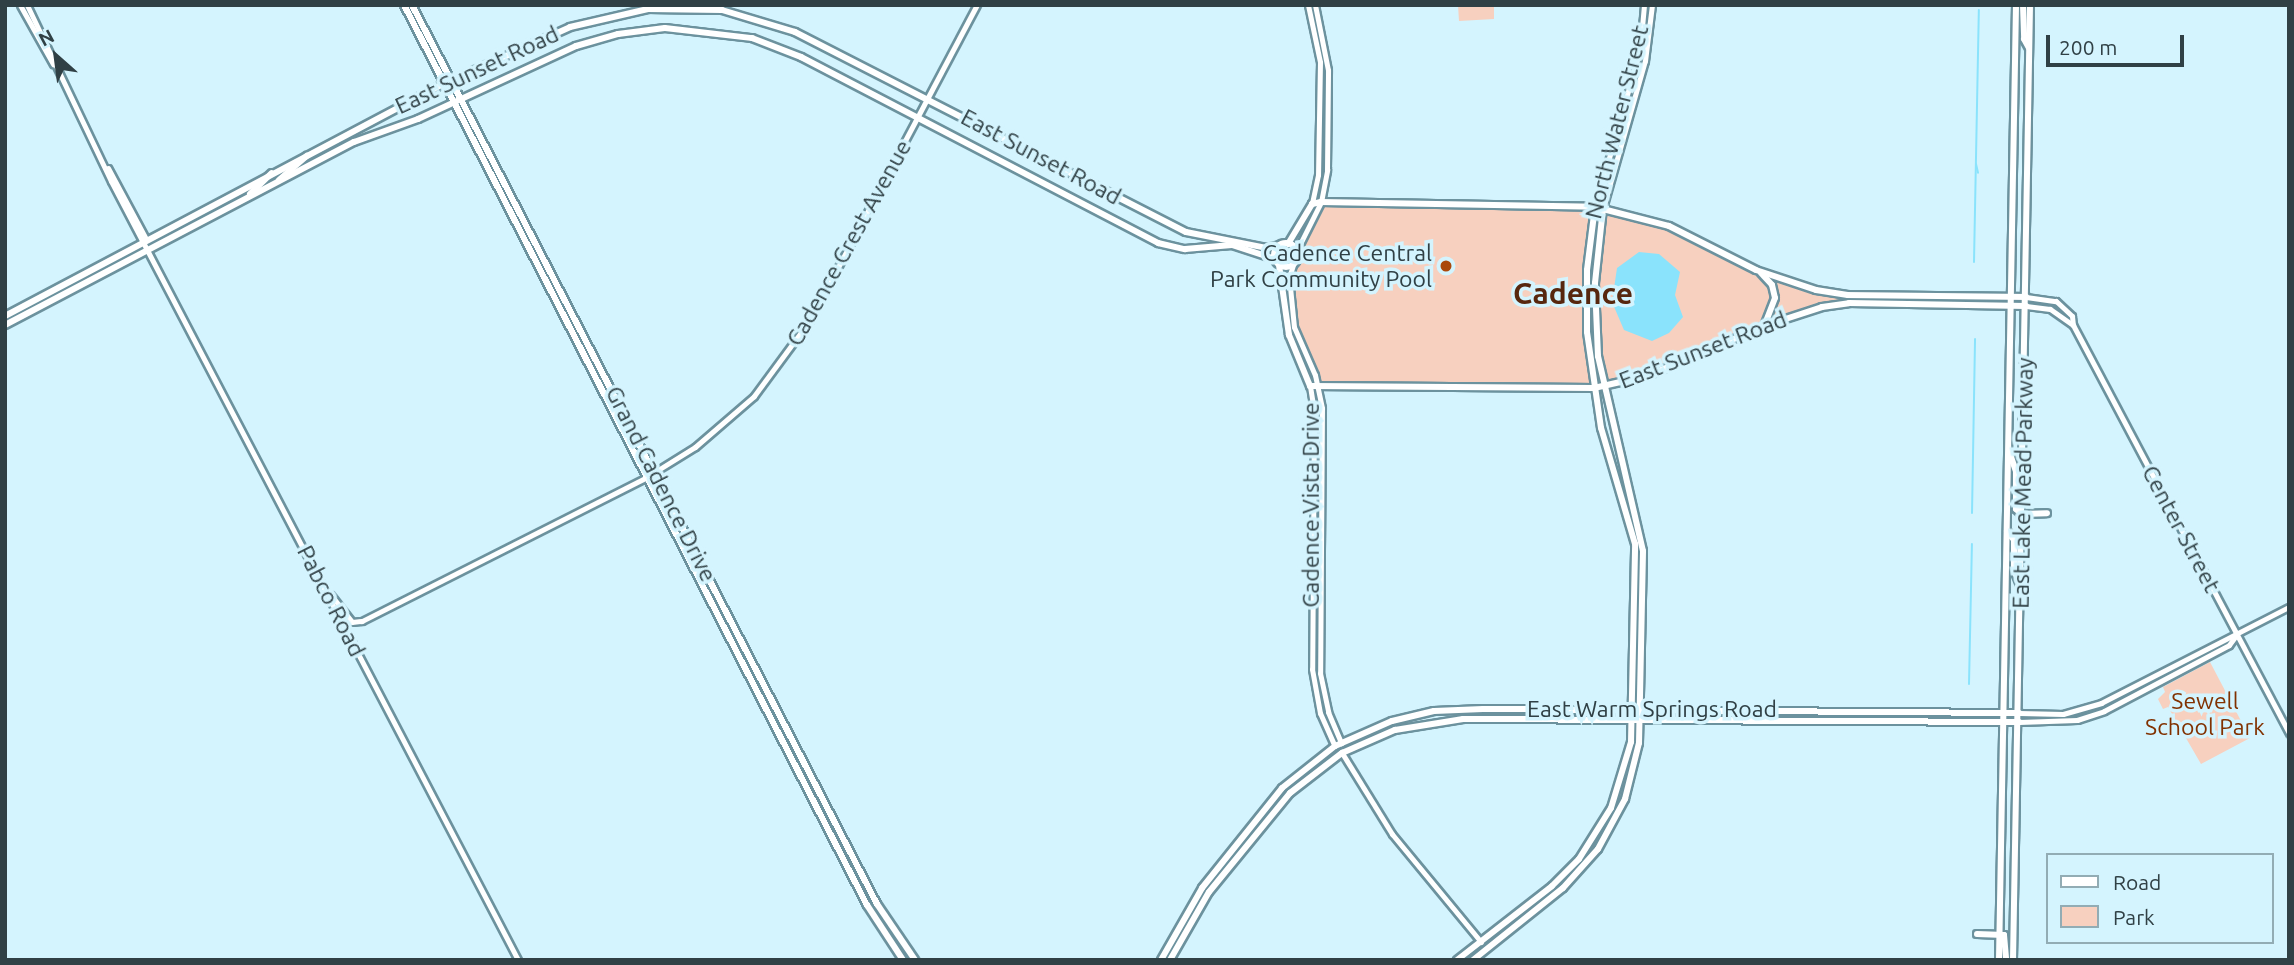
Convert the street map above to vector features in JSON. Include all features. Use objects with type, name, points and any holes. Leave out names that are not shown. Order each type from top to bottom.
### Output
[{"type":"main road","name":"Grand Cadence Drive","points":[[404,5],[460,99],[877,904],[915,960]]},
{"type":"main road","name":"Grand Cadence Drive","points":[[412,5],[448,82],[453,102],[645,478],[867,905],[903,960]]},
{"type":"main road","name":"East Lake Mead Parkway","points":[[1999,960],[2015,5]]},
{"type":"main road","points":[[2023,5],[2024,39],[2029,48]]},
{"type":"main road","name":"East Lake Mead Parkway","points":[[2013,960],[2030,5]]},
{"type":"main road","name":"East Sunset Road","points":[[5,325],[273,171],[448,82],[590,20],[648,9],[722,10],[795,32],[1186,232],[1267,248],[1284,244]]},
{"type":"main road","name":"East Sunset Road","points":[[5,316],[354,142],[460,99],[576,46],[618,34],[678,29],[752,38],[802,57],[1158,243],[1185,249],[1232,245],[1277,262],[1293,265]]},
{"type":"main road","points":[[279,180],[314,150]]},
{"type":"main road","points":[[249,195],[273,171]]},
{"type":"main road","name":"East Sunset Road","points":[[1312,204],[1321,202],[1603,208],[1670,226],[1756,270],[1801,286],[1839,294],[2011,297]]},
{"type":"main road","points":[[1277,262],[1284,244],[1312,204]]},
{"type":"main road","name":"North Water Street","points":[[1595,207],[1586,301],[1594,388],[1634,544],[1638,709]]},
{"type":"main road","name":"North Water Street","points":[[1473,960],[1563,888],[1598,849],[1625,799],[1638,719],[1642,541],[1603,387],[1595,283],[1603,208]]},
{"type":"main road","points":[[1284,244],[1297,250],[1293,265]]},
{"type":"main road","name":"Cadence Vista Drive","points":[[1277,262],[1289,335],[1310,386]]},
{"type":"main road","points":[[1756,270],[1772,285],[1775,298],[1773,312],[1764,326]]},
{"type":"main road","name":"Center Street","points":[[2011,297],[2026,297]]},
{"type":"main road","name":"East Sunset Road","points":[[1310,386],[1603,387],[1661,371],[1764,326],[1843,304],[2010,306]]},
{"type":"main road","points":[[2010,306],[2026,306]]},
{"type":"main road","points":[[2008,449],[2016,471],[2016,509],[2022,514],[2047,513]]},
{"type":"main road","points":[[2007,531],[2014,540],[2014,570],[2021,589]]},
{"type":"main road","name":"East Warm Springs Road","points":[[1161,960],[1214,871],[1282,788],[1338,744],[1378,725],[1447,710],[1868,710],[2019,713]]},
{"type":"main road","points":[[1867,719],[1868,710]]},
{"type":"main road","name":"North Water Street","points":[[1457,960],[1552,886],[1589,846],[1619,788],[1638,719]]},
{"type":"main road","name":"East Warm Springs Road","points":[[1170,960],[1221,876],[1280,804],[1316,771],[1342,753],[1395,730],[1433,722],[1638,719],[2019,722]]},
{"type":"main road","points":[[1342,753],[1347,745],[1378,725]]},
{"type":"main road","points":[[1316,771],[1338,744]]},
{"type":"main road","points":[[1978,934],[2000,935],[2007,940],[2006,960]]},
{"type":"main road","points":[[1467,960],[1480,942]]},
{"type":"street","name":"Pabco Road","points":[[20,5],[55,66]]},
{"type":"street","name":"Pabco Road","points":[[27,5],[106,166],[518,960]]},
{"type":"street","name":"Cadence Crest Avenue","points":[[324,588],[354,623],[417,594],[645,478],[695,447],[754,396],[789,353],[977,5]]},
{"type":"street","points":[[1308,5],[1320,62],[1318,175],[1312,204]]},
{"type":"street","points":[[1297,250],[1321,202],[1328,160],[1328,71],[1315,5]]},
{"type":"street","name":"North Water Street","points":[[1595,207],[1637,59],[1644,5]]},
{"type":"street","name":"North Water Street","points":[[1603,208],[1645,61],[1652,5]]},
{"type":"street","name":"Cadence Vista Drive","points":[[1293,265],[1289,277],[1294,327],[1318,385],[1322,422],[1321,673],[1326,705],[1338,744]]},
{"type":"street","name":"Center Street","points":[[2026,297],[2063,305],[2072,316],[2073,326],[2289,733]]},
{"type":"street","points":[[2026,306],[2050,309],[2073,326]]},
{"type":"street","name":"Cadence Vista Drive","points":[[1310,386],[1314,412],[1312,669],[1320,713],[1338,744]]},
{"type":"street","name":"East Warm Springs Road","points":[[2019,713],[2063,714],[2089,708],[2289,607]]},
{"type":"street","name":"East Warm Springs Road","points":[[2019,722],[2077,720],[2104,711],[2229,645],[2237,634]]},
{"type":"street","points":[[1342,753],[1392,834],[1480,942]]},
{"type":"green space","points":[[1458,5],[1494,5],[1494,19],[1459,21]]},
{"type":"green space","points":[[1321,205],[1593,209],[1583,295],[1592,385],[1320,383],[1297,329],[1291,273]]},
{"type":"green space","points":[[1605,211],[1656,223],[1761,275],[1773,300],[1764,322],[1649,373],[1604,384],[1599,293]]},
{"type":"green space","points":[[1773,280],[1847,300],[1813,305],[1773,319],[1778,297]]},
{"type":"green space","name":"Sewell School Park","points":[[2210,662],[2250,738],[2201,764],[2168,707],[2163,709],[2158,699],[2165,692],[2163,687]]},
{"type":"water","points":[[1639,252],[1659,254],[1680,272],[1675,295],[1683,317],[1669,333],[1652,341],[1624,330],[1612,302],[1617,268]]},
{"type":"waterway","points":[[1974,262],[1979,10]]},
{"type":"waterway","points":[[1976,164],[1978,173]]},
{"type":"waterway","points":[[1972,513],[1975,339]]},
{"type":"waterway","points":[[1969,684],[1972,544]]},
{"type":"place","name":"Cadence Central Park Community Pool","points":[[1446,266]]},
{"type":"district","name":"Cadence","points":[[1573,293]]}]
